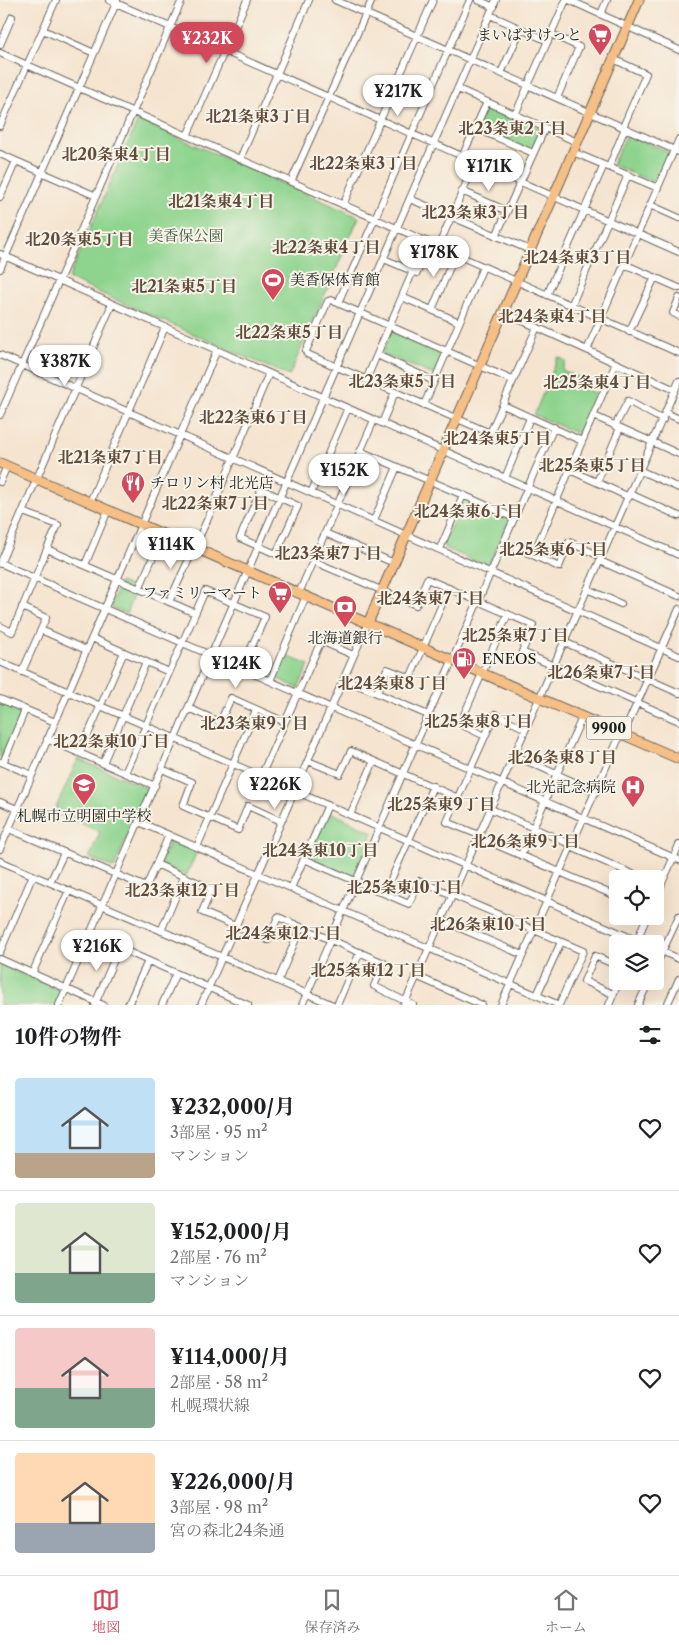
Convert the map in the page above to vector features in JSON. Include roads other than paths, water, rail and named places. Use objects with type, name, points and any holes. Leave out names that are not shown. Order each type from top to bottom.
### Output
[{"type":"main road","points":[[3,465],[368,623],[639,0]]},
{"type":"main road","name":"9900","points":[[368,623],[679,759]]},
{"type":"street","points":[[0,126],[56,0]]},
{"type":"street","points":[[109,0],[679,252]]},
{"type":"street","points":[[0,416],[182,0]]},
{"type":"street","points":[[187,136],[247,0]]},
{"type":"street","points":[[240,159],[309,0]]},
{"type":"street","points":[[335,0],[677,151]]},
{"type":"street","points":[[291,182],[372,0]]},
{"type":"street","points":[[343,205],[433,0]]},
{"type":"street","points":[[338,303],[470,0]]},
{"type":"street","points":[[59,1005],[495,3],[478,0]]},
{"type":"street","points":[[515,115],[567,0],[679,50]]},
{"type":"street","points":[[601,14],[608,0]]},
{"type":"street","points":[[0,269],[3,256],[117,2]]},
{"type":"street","points":[[490,15],[521,29],[580,47],[557,98]]},
{"type":"street","points":[[0,44],[12,17]]},
{"type":"street","points":[[501,73],[521,29]]},
{"type":"street","points":[[43,30],[94,53]]},
{"type":"street","points":[[0,53],[79,90],[133,112],[679,353]]},
{"type":"street","points":[[547,295],[584,211],[624,128],[646,74],[613,59]]},
{"type":"street","points":[[458,89],[577,142]]},
{"type":"street","points":[[462,157],[486,102]]},
{"type":"street","points":[[475,128],[533,153]]},
{"type":"street","points":[[496,236],[545,128]]},
{"type":"street","points":[[587,350],[650,205],[677,151],[679,140]]},
{"type":"street","points":[[573,152],[658,188]]},
{"type":"street","points":[[0,154],[96,196]]},
{"type":"street","points":[[0,197],[16,161]]},
{"type":"street","points":[[438,247],[475,162]]},
{"type":"street","points":[[571,306],[628,175]]},
{"type":"street","points":[[462,192],[507,211]]},
{"type":"street","points":[[410,199],[530,250]]},
{"type":"street","points":[[650,205],[679,218]]},
{"type":"street","points":[[432,310],[455,254]]},
{"type":"street","points":[[3,256],[679,555]]},
{"type":"street","points":[[384,259],[417,273],[422,260]]},
{"type":"street","points":[[624,264],[679,288]]},
{"type":"street","points":[[424,405],[483,267]]},
{"type":"street","points":[[366,380],[413,272]]},
{"type":"street","points":[[629,332],[655,277]]},
{"type":"street","points":[[402,297],[459,322]]},
{"type":"street","points":[[679,298],[672,313],[679,316]]},
{"type":"street","points":[[512,380],[331,300],[328,301],[306,351],[307,354],[456,420],[490,433],[537,327]]},
{"type":"street","points":[[112,304],[0,563],[676,859]]},
{"type":"street","points":[[404,1003],[678,386],[616,363],[503,312]]},
{"type":"street","points":[[90,502],[165,327]]},
{"type":"street","points":[[0,849],[217,350]]},
{"type":"street","points":[[0,355],[679,656]]},
{"type":"street","points":[[377,355],[434,381]]},
{"type":"street","points":[[533,555],[616,363]]},
{"type":"street","points":[[169,602],[269,373]]},
{"type":"street","points":[[382,423],[396,392]]},
{"type":"street","points":[[597,482],[628,401],[663,420]]},
{"type":"street","points":[[503,405],[582,441]]},
{"type":"street","points":[[311,493],[348,408]]},
{"type":"street","points":[[666,413],[679,418]]},
{"type":"street","points":[[594,416],[679,454]]},
{"type":"street","points":[[505,478],[530,418]]},
{"type":"street","points":[[270,681],[303,595],[313,561],[374,420]]},
{"type":"street","points":[[302,1005],[554,427]]},
{"type":"street","points":[[360,452],[514,518]]},
{"type":"street","points":[[0,482],[3,465]]},
{"type":"street","points":[[374,520],[397,467]]},
{"type":"street","points":[[570,470],[679,516]]},
{"type":"street","points":[[641,471],[679,488]]},
{"type":"street","points":[[261,489],[298,506],[276,554],[259,546],[240,538],[261,489]]},
{"type":"street","points":[[440,549],[463,496]]},
{"type":"street","points":[[85,565],[108,510]]},
{"type":"street","points":[[0,626],[12,632],[58,525],[23,512]]},
{"type":"street","points":[[325,533],[394,563]]},
{"type":"street","points":[[139,589],[163,534]]},
{"type":"street","points":[[504,542],[559,567],[570,542],[600,559],[679,596]]},
{"type":"street","points":[[47,549],[195,613]]},
{"type":"street","points":[[313,561],[416,605],[427,579],[534,625],[522,652],[679,721]]},
{"type":"street","points":[[377,692],[387,669],[410,678],[449,588]]},
{"type":"street","points":[[587,589],[621,604]]},
{"type":"street","points":[[125,773],[205,591],[265,617],[242,668]]},
{"type":"street","points":[[22,607],[46,618],[22,672]]},
{"type":"street","points":[[501,1005],[679,609]]},
{"type":"street","points":[[460,724],[508,614]]},
{"type":"street","points":[[201,1005],[368,623]]},
{"type":"street","points":[[41,630],[86,650]]},
{"type":"street","points":[[92,638],[169,672]]},
{"type":"street","points":[[261,776],[321,641],[354,656]]},
{"type":"street","points":[[564,642],[679,692]]},
{"type":"street","points":[[80,753],[124,652]]},
{"type":"street","points":[[0,662],[466,865],[621,935]]},
{"type":"street","points":[[103,763],[146,662]]},
{"type":"street","points":[[344,679],[428,715]]},
{"type":"street","points":[[188,708],[220,722],[230,698],[284,722]]},
{"type":"street","points":[[0,699],[55,722]]},
{"type":"street","points":[[25,710],[1,762],[32,775]]},
{"type":"street","points":[[197,847],[256,710]]},
{"type":"street","points":[[526,729],[495,714],[447,822],[609,893]]},
{"type":"street","points":[[521,855],[580,722],[585,717]]},
{"type":"street","points":[[453,721],[485,736]]},
{"type":"street","points":[[48,739],[155,786]]},
{"type":"street","points":[[308,761],[340,774],[351,751],[458,798]]},
{"type":"street","points":[[514,755],[596,792]]},
{"type":"street","points":[[350,815],[374,761]]},
{"type":"street","points":[[162,769],[192,782],[183,806],[238,830],[248,806],[281,821]]},
{"type":"street","points":[[385,893],[433,786]]},
{"type":"street","points":[[0,802],[17,809]]},
{"type":"street","points":[[292,888],[328,805]]},
{"type":"street","points":[[491,808],[624,870]]},
{"type":"street","points":[[139,822],[559,1005],[582,951],[420,881],[409,904],[304,859]]},
{"type":"street","points":[[9,829],[146,887],[169,835]]},
{"type":"street","points":[[664,876],[676,859],[679,845]]},
{"type":"street","points":[[50,882],[64,852]]},
{"type":"street","points":[[0,861],[335,1005],[360,952]]},
{"type":"street","points":[[156,864],[212,889],[202,912],[268,940],[278,916],[384,963],[374,986],[404,1003],[413,1005]]},
{"type":"street","points":[[0,952],[33,875]]},
{"type":"street","points":[[161,930],[184,877]]},
{"type":"street","points":[[32,974],[68,890]]},
{"type":"street","points":[[664,947],[679,916]]},
{"type":"street","points":[[441,920],[523,956]]},
{"type":"street","points":[[278,981],[301,927]]},
{"type":"street","points":[[90,935],[248,1005]]},
{"type":"street","points":[[537,995],[561,942]]},
{"type":"street","points":[[95,1003],[119,948]]},
{"type":"street","points":[[664,952],[679,958]]},
{"type":"street","points":[[609,962],[595,956],[584,981],[613,994]]},
{"type":"street","points":[[0,959],[103,1005]]},
{"type":"street","points":[[128,1005],[148,961]]},
{"type":"street","points":[[162,1005],[176,973]]},
{"type":"street","points":[[416,976],[482,1005]]},
{"type":"street","points":[[667,1005],[679,980]]},
{"type":"street","points":[[609,1005],[615,990]]},
{"type":"street","points":[[638,1005],[645,990]]},
{"type":"place","name":"まいばすけっと","points":[[600,56]]},
{"type":"place","name":"美香保体育館","points":[[273,301]]},
{"type":"place","name":"チロリン村 北光店","points":[[133,504]]},
{"type":"place","name":"ファミリーマート","points":[[280,614]]},
{"type":"place","name":"北海道銀行","points":[[345,628]]},
{"type":"place","name":"ENEOS","points":[[464,680]]},
{"type":"place","name":"札幌市立明園中学校","points":[[84,806]]},
{"type":"place","name":"北光記念病院","points":[[633,808]]},
{"type":"district","name":"北21条東3丁目","points":[[258,116]]},
{"type":"district","name":"北23条東2丁目","points":[[512,128]]},
{"type":"district","name":"北20条東4丁目","points":[[116,154]]},
{"type":"district","name":"北22条東3丁目","points":[[363,163]]},
{"type":"district","name":"北21条東4丁目","points":[[221,201]]},
{"type":"district","name":"北23条東3丁目","points":[[475,212]]},
{"type":"district","name":"北20条東5丁目","points":[[79,239]]},
{"type":"district","name":"北22条東4丁目","points":[[326,247]]},
{"type":"district","name":"北24条東3丁目","points":[[577,257]]},
{"type":"district","name":"北21条東5丁目","points":[[184,286]]},
{"type":"district","name":"北24条東4丁目","points":[[552,316]]},
{"type":"district","name":"北22条東5丁目","points":[[289,332]]},
{"type":"district","name":"北23条東5丁目","points":[[402,381]]},
{"type":"district","name":"北25条東4丁目","points":[[597,382]]},
{"type":"district","name":"北22条東6丁目","points":[[253,417]]},
{"type":"district","name":"北24条東5丁目","points":[[497,438]]},
{"type":"district","name":"北21条東7丁目","points":[[110,457]]},
{"type":"district","name":"北25条東5丁目","points":[[592,465]]},
{"type":"district","name":"北22条東7丁目","points":[[215,503]]},
{"type":"district","name":"北24条東6丁目","points":[[468,511]]},
{"type":"district","name":"北25条東6丁目","points":[[553,549]]},
{"type":"district","name":"北23条東7丁目","points":[[328,553]]},
{"type":"district","name":"北24条東7丁目","points":[[430,598]]},
{"type":"district","name":"北25条東7丁目","points":[[515,635]]},
{"type":"district","name":"北26条東7丁目","points":[[601,672]]},
{"type":"district","name":"北24条東8丁目","points":[[392,683]]},
{"type":"district","name":"北25条東8丁目","points":[[478,721]]},
{"type":"district","name":"北23条東9丁目","points":[[254,723]]},
{"type":"district","name":"北22条東10丁目","points":[[111,741]]},
{"type":"district","name":"北26条東8丁目","points":[[562,757]]},
{"type":"district","name":"北25条東9丁目","points":[[441,804]]},
{"type":"district","name":"北26条東9丁目","points":[[525,841]]},
{"type":"district","name":"北24条東10丁目","points":[[320,850]]},
{"type":"district","name":"北25条東10丁目","points":[[404,887]]},
{"type":"district","name":"北23条東12丁目","points":[[182,890]]},
{"type":"district","name":"北26条東10丁目","points":[[488,924]]},
{"type":"district","name":"北24条東12丁目","points":[[283,933]]},
{"type":"district","name":"北25条東12丁目","points":[[368,970]]},
{"type":"park label","name":"美香保公園","points":[[186,236]]}]
